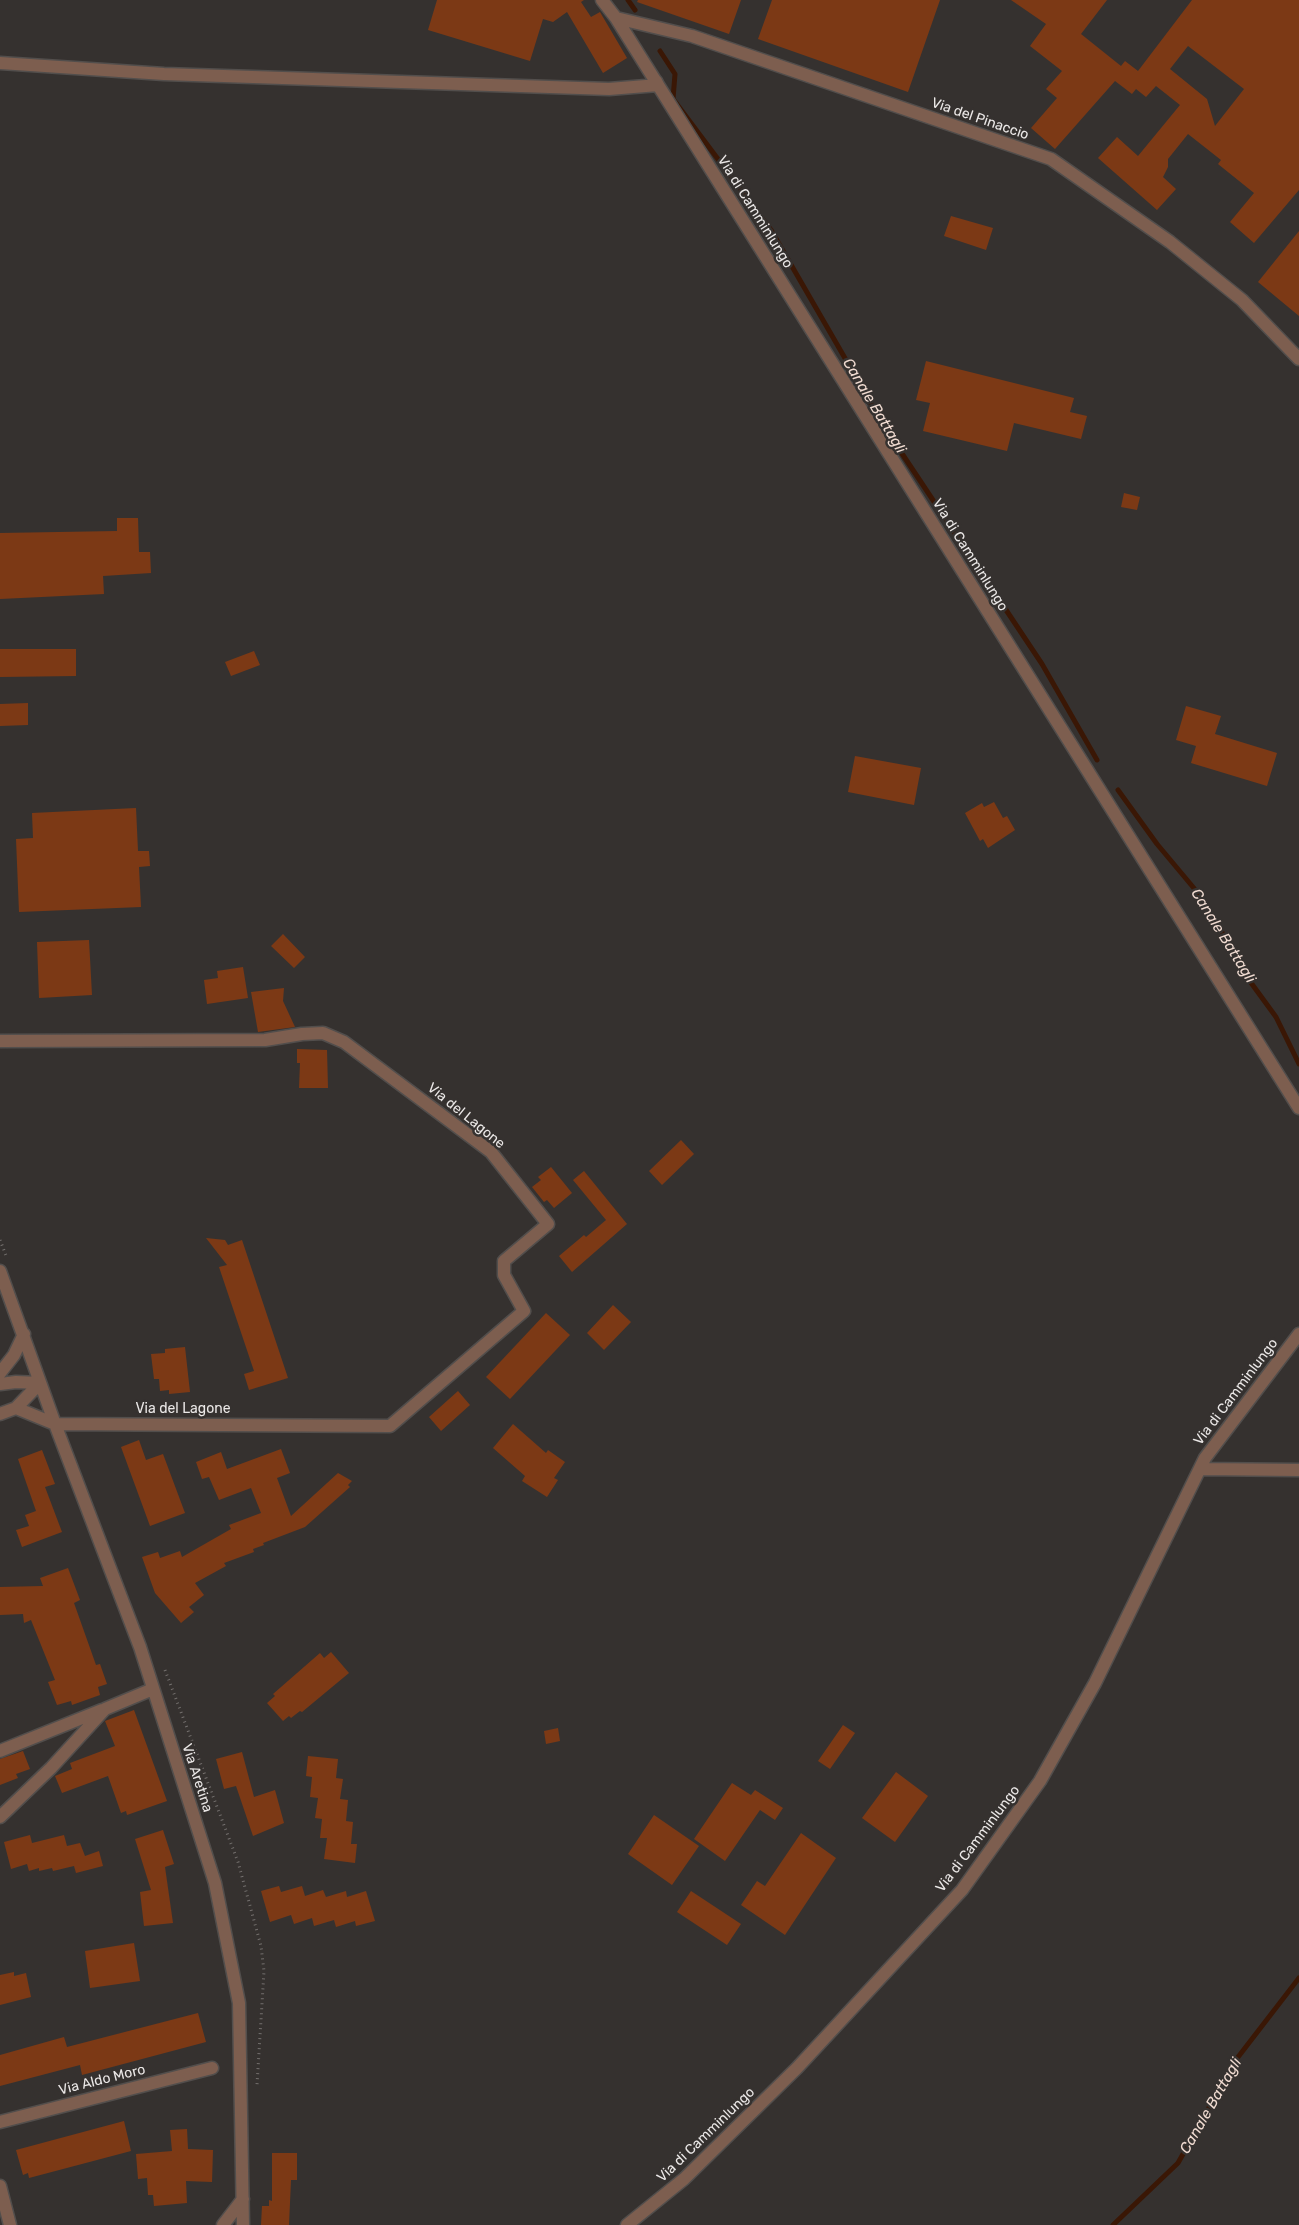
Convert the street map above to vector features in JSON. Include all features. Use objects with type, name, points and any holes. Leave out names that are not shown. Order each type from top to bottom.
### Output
[{"type":"street","points":[[602,0],[616,18]]},
{"type":"street","points":[[0,64],[164,74],[385,83],[609,89],[658,85],[602,0]]},
{"type":"street","name":"Via di Camminlungo","points":[[616,18],[1299,1108]]},
{"type":"street","name":"Via del Pinaccio","points":[[616,18],[692,36],[1051,158],[1177,248],[1242,300],[1299,359]]},
{"type":"street","name":"Via del Lagone","points":[[0,1041],[265,1040],[302,1034],[323,1033],[344,1042],[491,1152],[548,1224],[504,1261],[504,1275],[524,1311],[390,1426],[54,1424]]},
{"type":"street","points":[[0,1271],[24,1334],[14,1354],[0,1373]]},
{"type":"street","name":"Via Aretina","points":[[24,1334],[54,1424],[140,1647],[215,1883],[239,2002],[243,2225]]},
{"type":"street","name":"Via di Camminlungo","points":[[627,2225],[684,2179],[797,2068],[962,1890],[1040,1781],[1095,1683],[1205,1458],[1299,1334]]},
{"type":"street","points":[[0,1384],[16,1382],[40,1383]]},
{"type":"street","points":[[0,1414],[16,1408],[40,1383]]},
{"type":"street","points":[[16,1408],[54,1424]]},
{"type":"street","name":"Via di Camminlungo","points":[[1200,1469],[1299,1470]]},
{"type":"street","points":[[0,1751],[153,1689]]},
{"type":"street","points":[[0,1817],[51,1768],[105,1709]]},
{"type":"street","name":"Via Aldo Moro","points":[[0,2122],[212,2068]]},
{"type":"street","points":[[0,2186],[10,2225]]},
{"type":"street","points":[[223,2225],[244,2199]]},
{"type":"building","points":[[437,0],[584,0],[581,2],[591,17],[600,12],[627,58],[603,73],[567,12],[553,22],[543,19],[530,61],[428,30]]},
{"type":"building","points":[[638,0],[741,0],[729,34],[637,2]]},
{"type":"building","points":[[772,0],[940,0],[908,92],[758,39]]},
{"type":"building","points":[[1011,0],[1107,0],[1081,34],[1121,66],[1125,61],[1138,71],[1192,0],[1299,0],[1299,190],[1254,243],[1230,222],[1254,193],[1218,164],[1221,160],[1188,134],[1168,159],[1168,167],[1163,177],[1176,189],[1157,210],[1098,158],[1117,137],[1138,156],[1180,105],[1156,86],[1146,97],[1136,89],[1132,94],[1115,81],[1055,149],[1031,128],[1057,98],[1046,89],[1062,71],[1030,46],[1046,24]],"holes":[[[1188,46],[1244,89],[1215,126],[1207,99],[1170,69]]]},
{"type":"building","points":[[951,216],[993,228],[986,250],[944,236]]},
{"type":"building","points":[[1299,231],[1299,316],[1258,282]]},
{"type":"building","points":[[926,361],[1074,398],[1070,412],[1087,416],[1081,439],[1014,423],[1007,451],[923,431],[930,403],[916,400]]},
{"type":"building","points":[[1124,493],[1140,497],[1137,510],[1121,507]]},
{"type":"building","points":[[117,518],[138,518],[139,552],[150,552],[151,573],[103,576],[104,594],[0,599],[0,533],[117,531]]},
{"type":"building","points":[[0,649],[76,649],[76,676],[0,677]]},
{"type":"building","points":[[254,651],[260,665],[231,676],[225,662]]},
{"type":"building","points":[[28,703],[28,725],[0,726],[0,704]]},
{"type":"building","points":[[1186,706],[1221,716],[1215,734],[1277,753],[1267,786],[1191,763],[1196,746],[1176,740]]},
{"type":"building","points":[[855,756],[921,768],[914,805],[848,792]]},
{"type":"building","points":[[994,802],[1003,818],[1007,816],[1015,830],[988,848],[983,839],[980,841],[965,813],[982,803],[984,807]]},
{"type":"building","points":[[136,808],[138,851],[149,851],[150,866],[139,867],[141,907],[19,912],[16,839],[33,838],[32,813]]},
{"type":"building","points":[[283,934],[305,957],[294,968],[271,946]]},
{"type":"building","points":[[89,940],[92,995],[39,998],[37,942]]},
{"type":"building","points":[[243,967],[248,998],[207,1004],[204,980],[218,978],[217,971]]},
{"type":"building","points":[[284,988],[283,1001],[295,1027],[258,1032],[251,992]]},
{"type":"building","points":[[297,1049],[327,1050],[328,1088],[299,1088],[300,1063],[297,1063]]},
{"type":"building","points":[[681,1140],[694,1154],[662,1185],[649,1171]]},
{"type":"building","points":[[551,1167],[572,1193],[554,1208],[547,1200],[544,1202],[532,1187],[541,1180],[538,1177]]},
{"type":"building","points":[[584,1171],[627,1224],[572,1272],[559,1256],[606,1220],[573,1180]]},
{"type":"building","points":[[206,1238],[225,1240],[228,1245],[242,1240],[288,1378],[249,1390],[244,1374],[254,1371],[219,1267],[227,1265]]},
{"type":"building","points":[[613,1305],[631,1322],[604,1350],[587,1333]]},
{"type":"building","points":[[546,1313],[570,1335],[510,1399],[486,1377]]},
{"type":"building","points":[[185,1347],[190,1392],[169,1394],[169,1390],[160,1391],[159,1379],[154,1379],[151,1354],[165,1353],[165,1349]]},
{"type":"building","points":[[458,1391],[470,1405],[441,1431],[429,1417]]},
{"type":"building","points":[[513,1424],[546,1453],[548,1450],[565,1462],[554,1478],[558,1480],[547,1497],[522,1481],[525,1476],[493,1448]]},
{"type":"building","points":[[139,1440],[146,1460],[163,1454],[185,1513],[150,1526],[121,1447]]},
{"type":"building","points":[[281,1449],[290,1473],[277,1478],[291,1516],[338,1473],[352,1481],[348,1485],[350,1487],[305,1527],[263,1543],[264,1545],[253,1549],[254,1552],[224,1563],[226,1566],[195,1583],[204,1595],[189,1607],[194,1612],[181,1623],[155,1593],[142,1557],[158,1552],[160,1558],[180,1551],[182,1557],[231,1529],[229,1525],[261,1513],[251,1488],[219,1500],[209,1477],[202,1479],[196,1462],[221,1452],[227,1469]]},
{"type":"building","points":[[42,1450],[55,1484],[45,1487],[62,1532],[22,1547],[16,1530],[29,1526],[25,1515],[36,1511],[18,1459]]},
{"type":"building","points":[[68,1568],[80,1600],[74,1603],[96,1665],[100,1664],[107,1684],[98,1687],[100,1695],[72,1705],[71,1701],[57,1705],[48,1682],[55,1680],[31,1620],[24,1623],[23,1614],[0,1615],[0,1587],[43,1586],[40,1578]]},
{"type":"building","points":[[331,1652],[349,1673],[302,1712],[300,1711],[291,1718],[289,1716],[283,1721],[267,1703],[275,1696],[273,1694],[320,1653],[324,1658]]},
{"type":"building","points":[[134,1710],[167,1801],[127,1815],[126,1811],[121,1813],[108,1776],[62,1793],[55,1776],[72,1769],[70,1763],[115,1746],[105,1721]]},
{"type":"building","points":[[843,1725],[855,1733],[830,1769],[818,1761]]},
{"type":"building","points":[[558,1728],[560,1741],[546,1744],[544,1731]]},
{"type":"building","points":[[23,1751],[30,1769],[16,1774],[18,1778],[0,1785],[0,1759]]},
{"type":"building","points":[[242,1752],[254,1797],[275,1790],[284,1823],[253,1836],[236,1786],[224,1789],[216,1759]]},
{"type":"building","points":[[308,1756],[338,1759],[336,1778],[343,1779],[340,1799],[348,1800],[346,1821],[353,1822],[351,1844],[357,1844],[355,1863],[324,1859],[327,1838],[320,1838],[322,1819],[315,1818],[318,1798],[310,1797],[312,1777],[306,1776]]},
{"type":"building","points":[[896,1772],[928,1796],[895,1842],[862,1818]]},
{"type":"building","points":[[732,1783],[751,1795],[755,1790],[783,1808],[775,1820],[760,1810],[725,1861],[694,1839]]},
{"type":"building","points":[[654,1815],[699,1846],[672,1885],[628,1854]]},
{"type":"building","points":[[163,1830],[174,1864],[165,1867],[173,1923],[144,1926],[140,1892],[151,1890],[135,1839]]},
{"type":"building","points":[[801,1833],[836,1858],[785,1935],[741,1905],[757,1881],[765,1886]]},
{"type":"building","points":[[30,1835],[32,1843],[64,1835],[67,1846],[80,1843],[85,1856],[99,1851],[103,1866],[76,1873],[74,1866],[53,1871],[52,1868],[39,1871],[39,1868],[29,1871],[27,1864],[11,1869],[4,1842]]},
{"type":"building","points":[[279,1886],[281,1892],[302,1886],[305,1896],[323,1890],[326,1897],[346,1891],[347,1897],[366,1891],[375,1921],[356,1926],[355,1921],[336,1927],[334,1920],[314,1926],[312,1918],[294,1924],[291,1915],[270,1922],[261,1891]]},
{"type":"building","points":[[691,1891],[741,1924],[727,1945],[677,1912]]},
{"type":"building","points":[[134,1943],[140,1981],[90,1988],[85,1951]]},
{"type":"building","points":[[14,1972],[14,1976],[26,1973],[31,1997],[0,2005],[0,1975]]},
{"type":"building","points":[[198,2013],[206,2042],[82,2075],[80,2065],[0,2086],[0,2055],[64,2037],[67,2047]]},
{"type":"building","points":[[124,2121],[131,2151],[29,2178],[28,2173],[23,2175],[16,2150]]},
{"type":"building","points":[[187,2129],[188,2149],[213,2150],[212,2182],[186,2181],[187,2203],[154,2206],[153,2195],[148,2195],[147,2178],[138,2179],[136,2154],[172,2151],[170,2130]]},
{"type":"building","points":[[272,2153],[297,2153],[297,2180],[291,2180],[289,2225],[261,2225],[262,2206],[269,2206],[269,2200],[272,2201]]},
{"type":"waterway","name":"Canale Battagli","points":[[628,0],[635,10]]},
{"type":"waterway","name":"Canale Battagli","points":[[660,51],[675,74],[673,99],[771,230],[887,431],[1042,664],[1097,760]]},
{"type":"waterway","name":"Canale Battagli","points":[[1118,790],[1157,844],[1203,899],[1249,980],[1276,1017],[1299,1064]]},
{"type":"waterway","name":"Canale Battagli","points":[[1113,2225],[1178,2163],[1235,2061],[1299,1978]]}]
